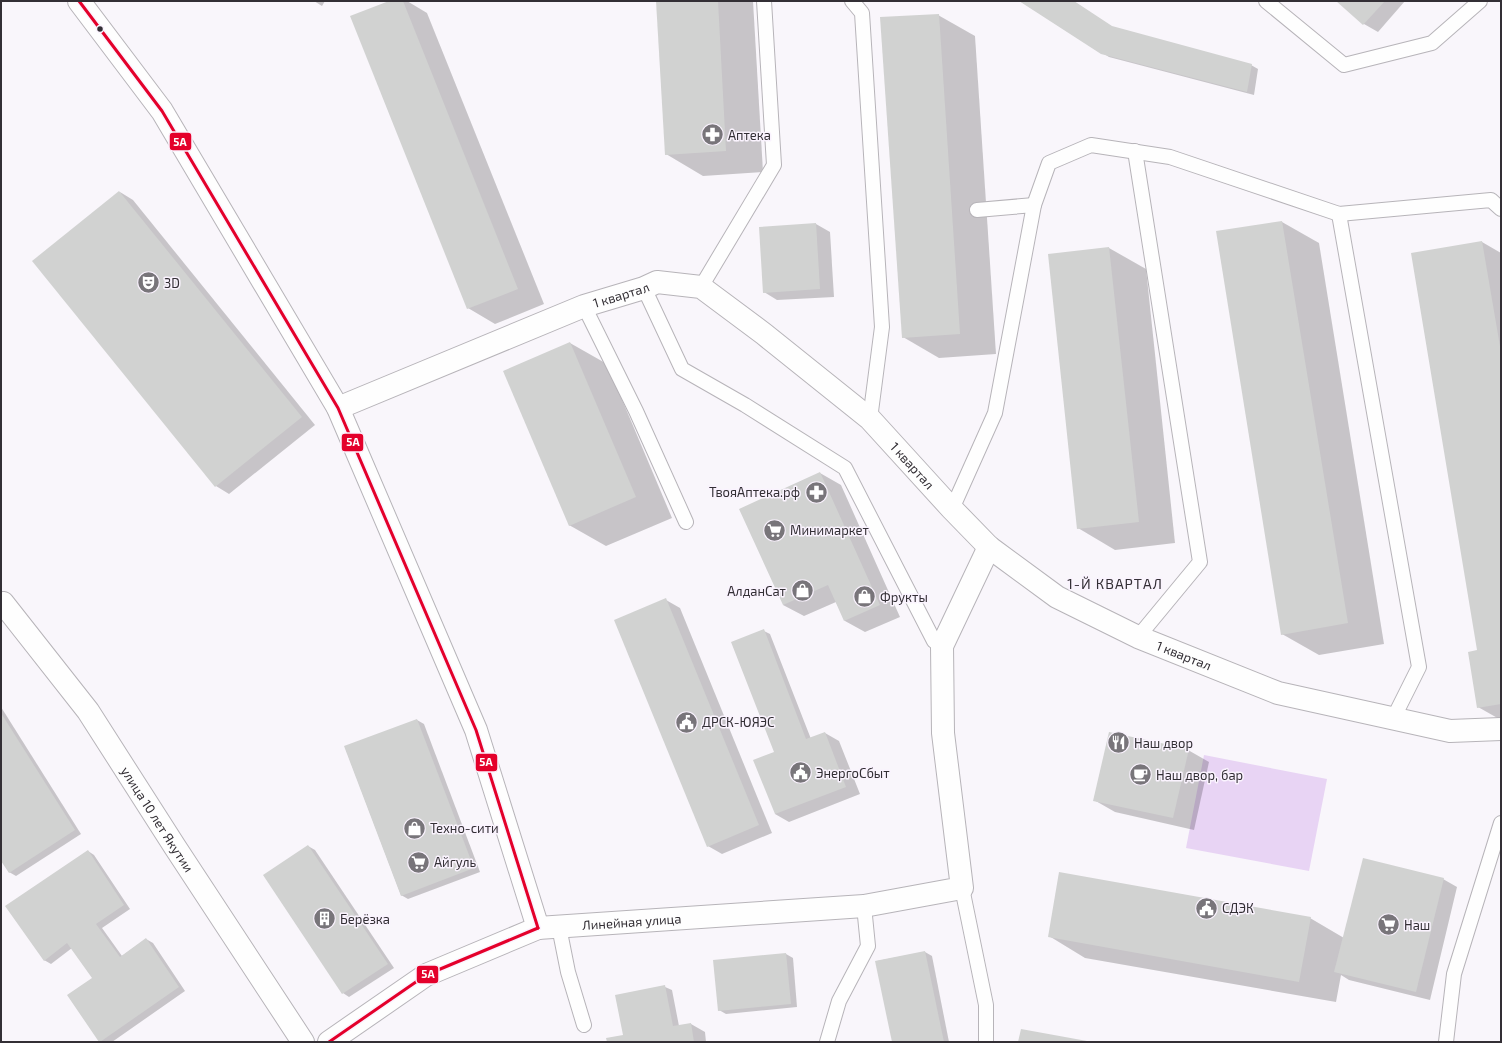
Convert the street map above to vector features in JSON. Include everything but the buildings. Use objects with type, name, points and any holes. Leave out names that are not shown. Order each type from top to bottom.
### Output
[{"type":"street","points":[[80,1],[162,111],[338,408],[476,730],[538,928]]},
{"type":"street","name":"1 квартал","points":[[338,408],[584,306],[644,288],[657,282],[701,288],[764,334],[870,419],[952,509],[989,547],[1056,597],[1138,637],[1278,693],[1450,731],[1501,729]]},
{"type":"street","points":[[962,888],[943,733],[942,646],[989,547]]},
{"type":"street","name":"улица 10 лет Якутии","points":[[2,602],[88,712],[304,1042]]},
{"type":"street","name":"Линейная улица","points":[[329,1042],[426,975],[538,928],[864,906],[962,888]]},
{"type":"lane","points":[[701,288],[774,165],[764,1]]},
{"type":"lane","points":[[852,1],[862,13],[882,327],[870,419]]},
{"type":"lane","points":[[1266,1],[1344,65],[1432,43],[1480,1]]},
{"type":"lane","points":[[952,509],[995,413],[1034,205],[1049,163],[1091,145],[1170,157],[1339,214],[1491,200],[1501,209]]},
{"type":"lane","points":[[1135,151],[1200,562],[1138,637]]},
{"type":"lane","points":[[977,210],[1034,205]]},
{"type":"lane","points":[[1339,214],[1419,667],[1393,719]]},
{"type":"lane","points":[[644,288],[682,369],[745,405],[845,468],[934,641],[942,646]]},
{"type":"lane","points":[[584,306],[636,411],[686,522]]},
{"type":"lane","points":[[1446,1042],[1454,974],[1501,823]]},
{"type":"lane","points":[[962,888],[986,1005],[986,1042]]},
{"type":"lane","points":[[826,1042],[839,1001],[868,946],[864,906]]},
{"type":"lane","points":[[559,927],[568,972],[584,1025]]},
{"type":"shaded area","points":[[1204,755],[1327,779],[1309,871],[1186,848]]},
{"type":"transit line","name":"5А","points":[[79,1],[162,111],[338,408],[476,730],[538,928]]},
{"type":"transit line","name":"5А","points":[[329,1042],[426,975],[538,928]]},
{"type":"place","name":"Аптека","points":[[712,135]]},
{"type":"place","name":"3D","points":[[148,283]]},
{"type":"place","name":"ТвояАптека.рф","points":[[816,492]]},
{"type":"place","name":"Минимаркет","points":[[774,530]]},
{"type":"place","name":"АлданСат","points":[[802,591]]},
{"type":"place","name":"Фрукты","points":[[864,597]]},
{"type":"place","name":"ДРСК-ЮЯЭС","points":[[687,722]]},
{"type":"place","name":"Наш двор","points":[[1118,743]]},
{"type":"place","name":"ЭнергоСбыт","points":[[800,773]]},
{"type":"place","name":"Наш двор, бар","points":[[1141,775]]},
{"type":"place","name":"Техно-сити","points":[[414,828]]},
{"type":"place","name":"Айгуль","points":[[418,862]]},
{"type":"place","name":"СДЭК","points":[[1206,908]]},
{"type":"place","name":"Берёзка","points":[[325,919]]},
{"type":"place","name":"Наш","points":[[1389,925]]},
{"type":"district","name":"1-Й КВАРТАЛ","points":[[1115,584]]}]
